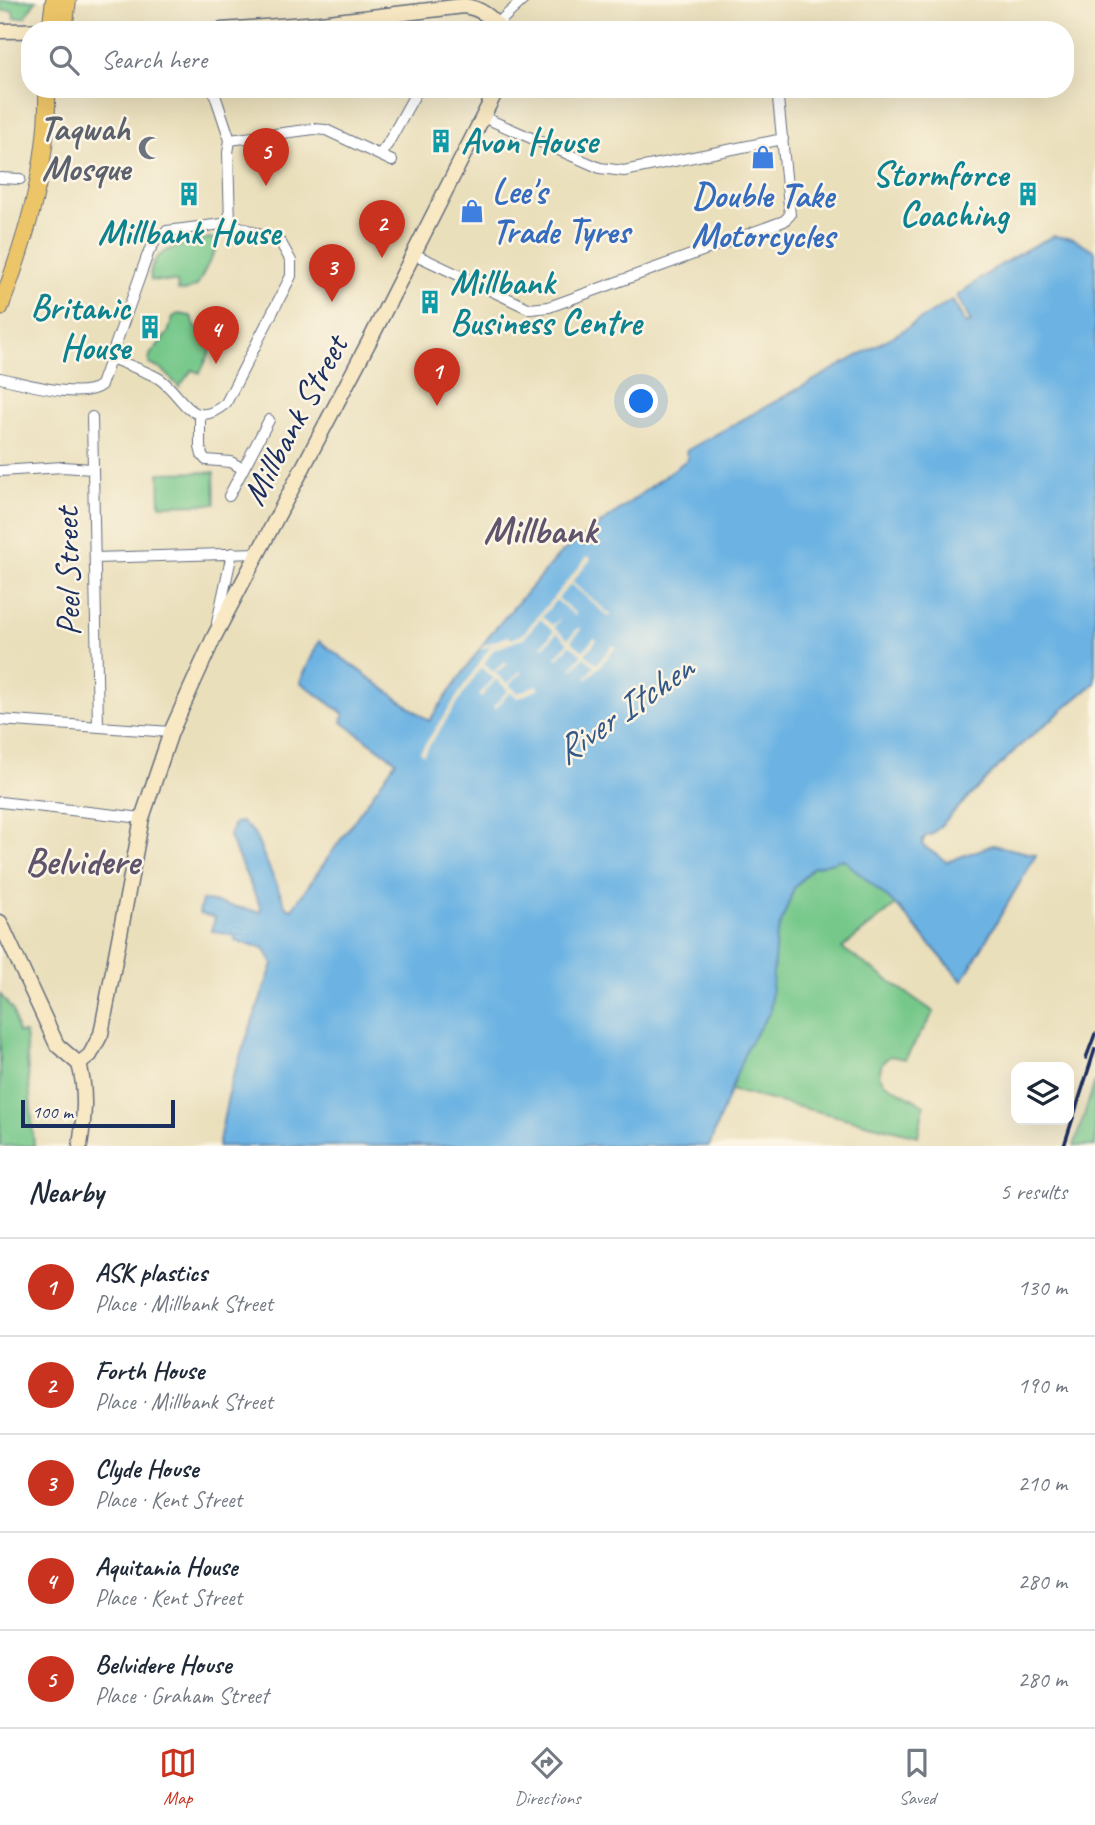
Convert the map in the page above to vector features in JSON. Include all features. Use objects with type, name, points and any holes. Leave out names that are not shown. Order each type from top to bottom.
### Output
[{"type":"main road","points":[[54,0],[56,21]]},
{"type":"main road","points":[[60,21],[68,0]]},
{"type":"main road","points":[[0,308],[19,255],[34,200],[43,152],[47,98]]},
{"type":"street","points":[[504,21],[523,0]]},
{"type":"street","points":[[337,21],[464,6],[473,7],[491,21]]},
{"type":"street","points":[[0,31],[21,30]]},
{"type":"street","points":[[215,98],[230,140],[230,223]]},
{"type":"street","points":[[380,154],[413,98]]},
{"type":"street","name":"Millbank Street","points":[[79,1064],[90,1055],[101,1034],[142,818],[171,732],[214,637],[492,98]]},
{"type":"street","points":[[414,254],[530,309],[539,309],[784,221],[790,215],[778,98]]},
{"type":"street","points":[[483,117],[600,168],[624,171],[783,139]]},
{"type":"street","points":[[230,140],[314,129],[326,130],[392,161]]},
{"type":"street","points":[[0,178],[20,178]]},
{"type":"street","points":[[0,378],[69,390],[91,391],[101,385],[149,251],[158,237],[167,231],[216,227],[230,223],[281,243],[291,261],[291,276],[226,404],[217,411],[200,415],[183,405],[158,378],[111,358]]},
{"type":"street","points":[[200,415],[202,455],[206,460],[231,462],[243,469]]},
{"type":"street","name":"Peel Street","points":[[92,417],[98,726]]},
{"type":"street","points":[[229,496],[269,420]]},
{"type":"street","points":[[0,471],[63,467],[92,470]]},
{"type":"street","points":[[214,637],[232,553]]},
{"type":"street","points":[[95,558],[257,553]]},
{"type":"street","points":[[0,720],[171,732]]},
{"type":"street","points":[[0,802],[142,818]]},
{"type":"street","points":[[0,922],[57,1045],[79,1064],[85,1100],[80,1146]]},
{"type":"green space","points":[[1,0],[36,0],[25,17],[14,18],[13,10],[0,11]]},
{"type":"green space","points":[[210,238],[216,240],[218,245],[197,286],[185,291],[178,290],[177,282],[151,280],[152,265],[160,255],[173,248]]},
{"type":"green space","points":[[178,314],[191,316],[196,328],[212,340],[212,348],[200,373],[192,370],[179,387],[163,370],[149,364],[150,355],[168,333],[173,317]]},
{"type":"green space","points":[[214,472],[215,504],[160,505],[159,473]]},
{"type":"green space","points":[[1095,683],[1017,748],[932,834],[925,836],[922,845],[947,862],[993,845],[1036,855],[962,981],[896,905],[842,948],[934,1012],[905,1059],[890,1056],[882,1063],[879,1075],[885,1083],[924,1105],[918,1136],[730,1090],[709,1146],[442,1146],[445,1102]]},
{"type":"green space","points":[[0,994],[13,1011],[18,1033],[25,1033],[34,1146],[0,1146]]},
{"type":"green space","points":[[1095,1081],[1095,1146],[1074,1146]]},
{"type":"water","name":"River Itchen","points":[[1054,236],[1074,239],[1095,251],[1095,683],[1017,748],[932,834],[923,839],[922,845],[947,862],[993,845],[1036,855],[962,981],[900,909],[843,859],[812,868],[794,888],[776,937],[770,1012],[747,1047],[709,1146],[218,1146],[231,1082],[273,964],[264,948],[235,941],[236,936],[212,931],[215,917],[199,914],[202,900],[260,912],[261,908],[229,837],[234,823],[242,822],[254,833],[286,907],[292,909],[396,761],[342,722],[344,714],[300,682],[319,641],[429,721],[491,633],[560,554],[688,459],[686,451],[897,334],[952,300],[966,324],[971,322],[957,296],[1028,248]]},
{"type":"pier","points":[[588,556],[591,559],[572,582],[611,615],[609,617],[571,584],[558,598],[576,614],[575,616],[556,600],[542,617],[552,625],[561,618],[554,627],[568,639],[579,627],[581,629],[571,641],[583,651],[594,638],[597,640],[585,654],[597,664],[613,645],[616,647],[587,679],[585,678],[595,666],[584,657],[572,670],[582,655],[570,645],[558,659],[556,657],[568,643],[557,633],[544,647],[542,645],[554,631],[540,619],[524,638],[493,650],[484,664],[493,672],[505,662],[507,664],[495,673],[507,684],[520,671],[522,673],[509,685],[518,693],[537,685],[539,689],[518,698],[510,692],[495,709],[493,707],[508,690],[496,679],[481,697],[479,695],[494,678],[481,667],[423,755],[420,752],[490,647],[504,642],[480,649],[482,646],[508,636],[511,639],[522,635]]},
{"type":"railway","points":[[1086,1058],[1095,1034]]},
{"type":"railway","points":[[1064,1146],[1095,1049]]},
{"type":"place","name":"Avon House","points":[[441,141]]},
{"type":"place","name":"Taqwah Mosque","points":[[150,148]]},
{"type":"place","name":"Double Take Motorcycles","points":[[763,157]]},
{"type":"place","name":"Belvidere House","points":[[266,186]]},
{"type":"place","name":"Millbank House","points":[[189,194]]},
{"type":"place","name":"Stormforce Coaching","points":[[1028,194]]},
{"type":"place","name":"Lee's Trade Tyres","points":[[472,211]]},
{"type":"place","name":"Forth House","points":[[382,258]]},
{"type":"place","name":"Clyde House","points":[[332,302]]},
{"type":"place","name":"Millbank Business Centre","points":[[430,302]]},
{"type":"place","name":"Britanic House","points":[[150,327]]},
{"type":"place","name":"Aquitania House","points":[[216,364]]},
{"type":"place","name":"ASK plastics","points":[[437,406]]},
{"type":"district","name":"Millbank","points":[[540,530]]},
{"type":"district","name":"Belvidere","points":[[82,861]]}]
